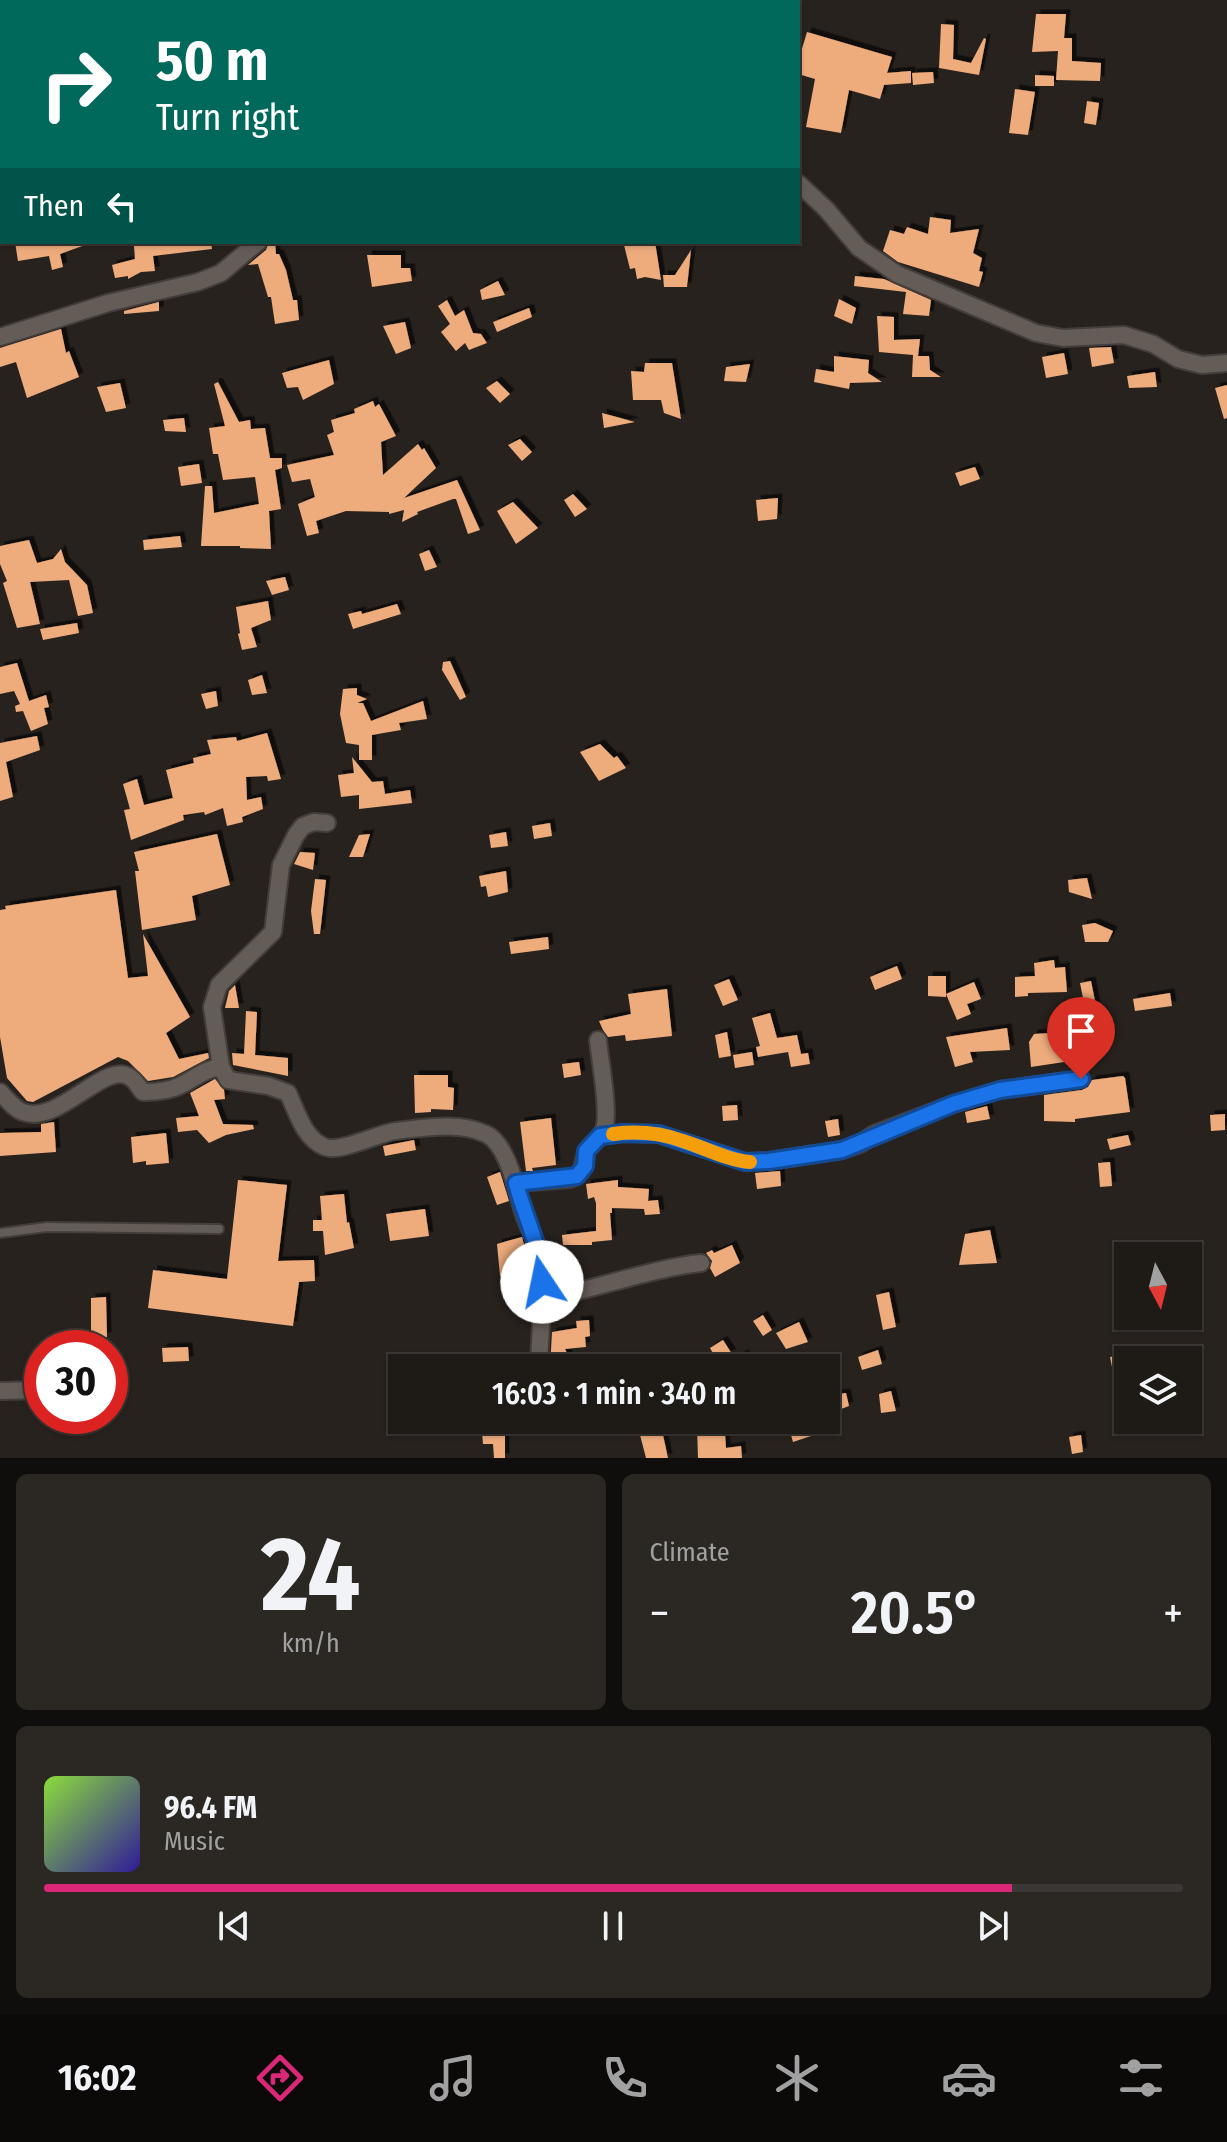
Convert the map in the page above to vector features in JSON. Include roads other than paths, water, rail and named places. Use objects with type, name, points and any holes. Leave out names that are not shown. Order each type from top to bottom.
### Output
[{"type":"street","points":[[800,185],[826,209],[859,248],[897,274],[1036,333],[1063,338],[1124,335],[1153,344],[1178,359],[1202,365],[1227,363]]},
{"type":"street","points":[[0,337],[108,303],[198,282],[221,273],[256,244]]},
{"type":"street","points":[[327,823],[303,826],[296,835],[281,865],[273,932],[219,985],[212,1007],[221,1067],[228,1080],[269,1086],[288,1093],[308,1136],[322,1146],[334,1149],[378,1134],[434,1127],[458,1127],[486,1133],[497,1141],[516,1183],[523,1212],[542,1262],[539,1354]]},
{"type":"street","points":[[516,1183],[577,1176],[585,1166],[586,1151],[604,1132],[606,1117],[598,1040]]},
{"type":"street","points":[[0,1092],[19,1111],[45,1113],[109,1075],[125,1075],[132,1078],[143,1092],[156,1092],[179,1087],[204,1070],[221,1067]]},
{"type":"street","points":[[600,1136],[659,1134],[745,1162],[769,1161],[842,1150],[953,1104],[1000,1090],[1081,1079]]},
{"type":"street","points":[[542,1299],[613,1284],[667,1267],[701,1263]]},
{"type":"street","points":[[0,1391],[24,1390]]},
{"type":"lane","points":[[0,1233],[47,1227],[219,1229]]}]
